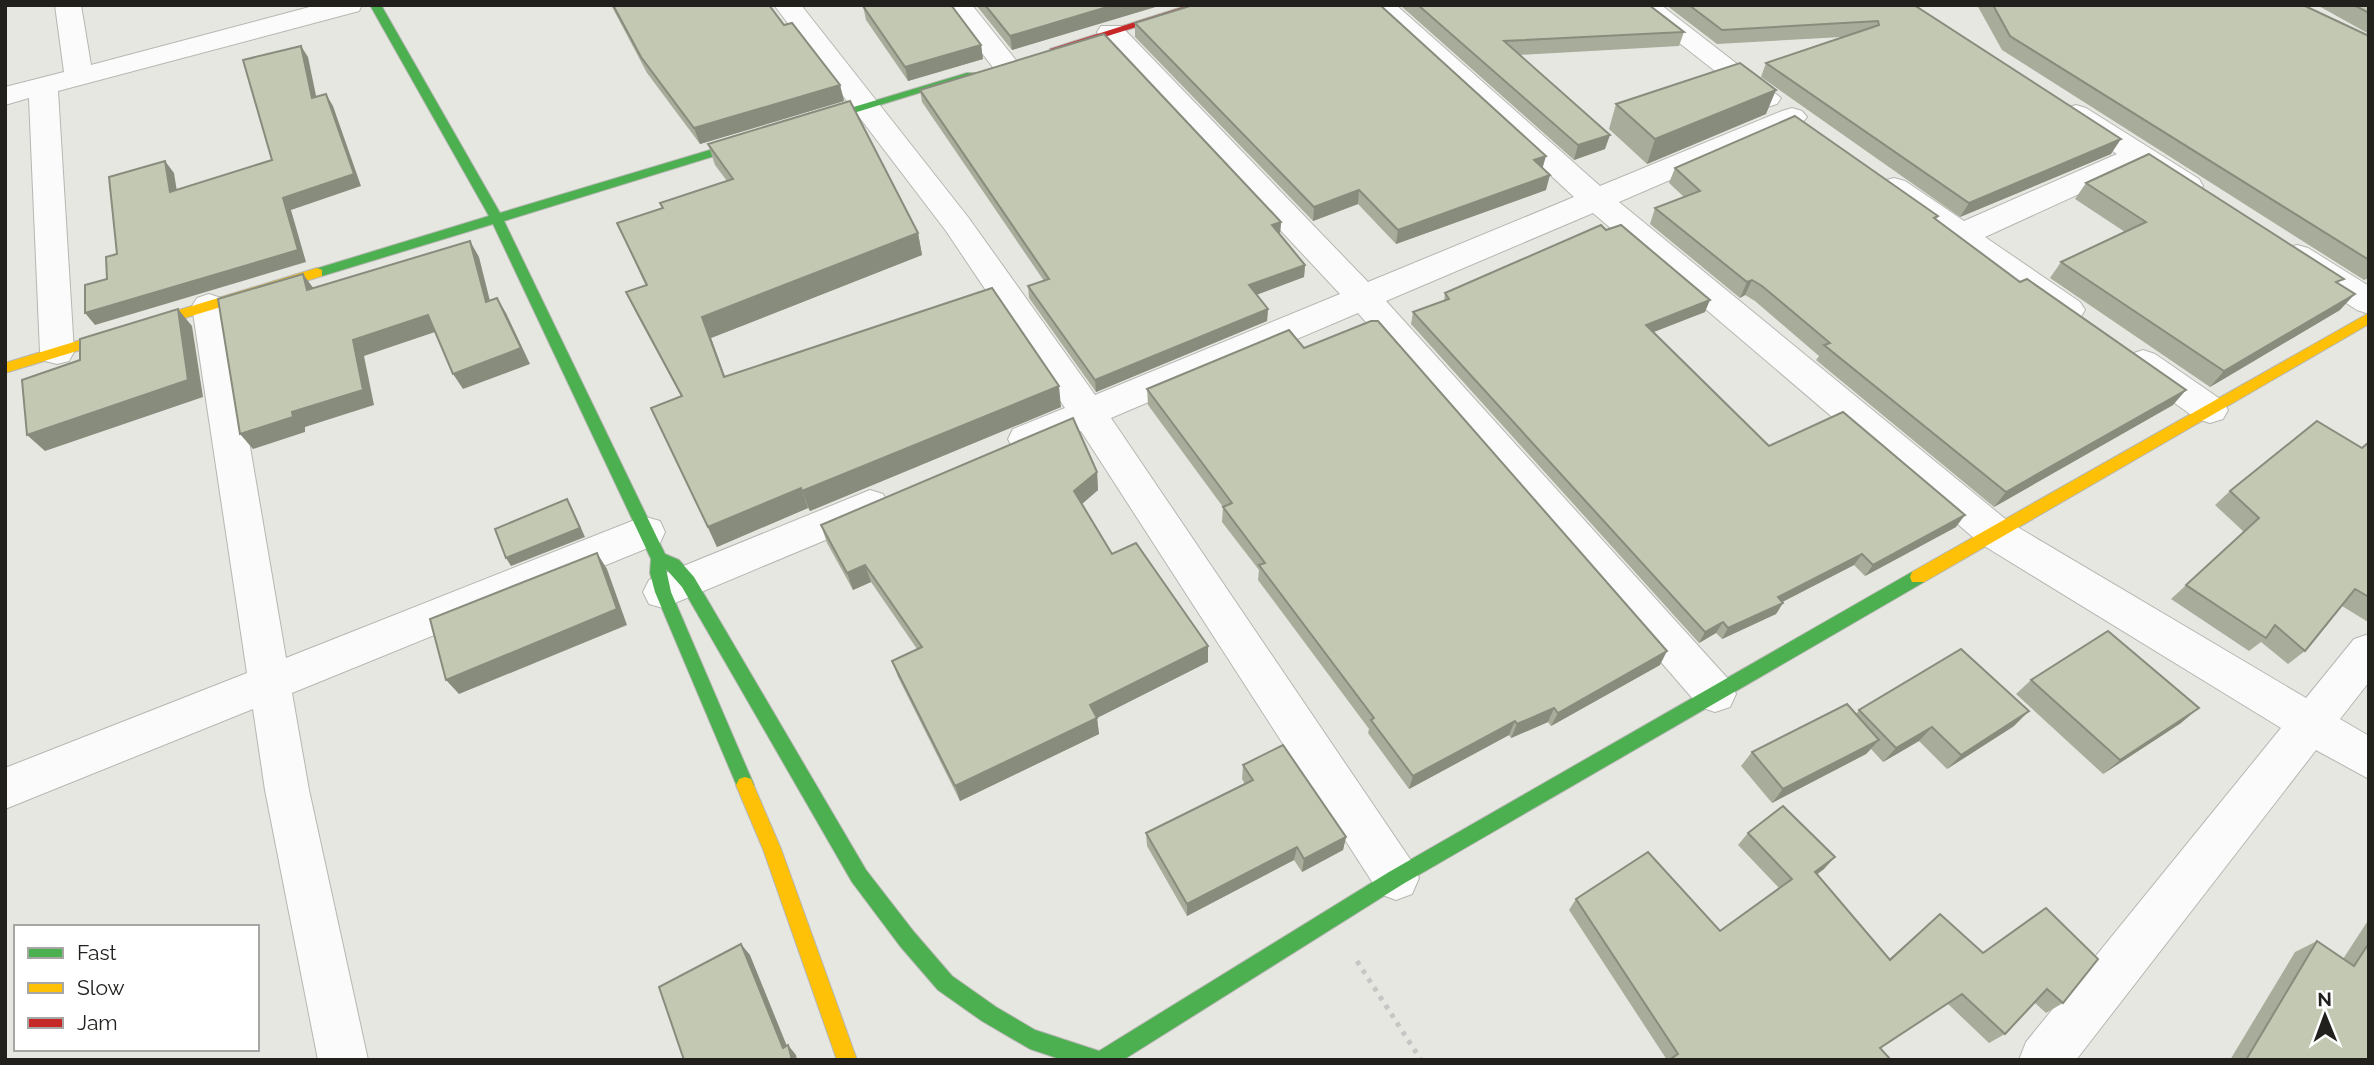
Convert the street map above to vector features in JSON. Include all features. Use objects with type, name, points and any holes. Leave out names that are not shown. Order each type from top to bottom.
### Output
[{"type":"street","points":[[68,5],[79,76]]},
{"type":"street","points":[[5,96],[349,5]]},
{"type":"street","points":[[375,5],[497,219],[664,566],[772,849],[847,1060]]},
{"type":"street","points":[[787,5],[957,223],[1088,413],[1395,878]]},
{"type":"street","points":[[5,368],[1012,62],[958,5]]},
{"type":"street","points":[[1045,52],[1200,5]]},
{"type":"street","points":[[1380,5],[1596,199],[1995,533],[2369,759]]},
{"type":"street","points":[[1001,450],[1596,199],[1803,125],[1644,5]]},
{"type":"street","points":[[1111,32],[1363,297],[1715,694]]},
{"type":"street","points":[[43,86],[57,352]]},
{"type":"street","points":[[2048,96],[2208,199]]},
{"type":"street","points":[[1961,235],[2140,155]]},
{"type":"street","points":[[1871,172],[2210,410]]},
{"type":"street","points":[[2277,243],[2369,302]]},
{"type":"street","points":[[209,306],[269,683],[324,977],[343,1060]]},
{"type":"street","points":[[1104,1060],[1395,878],[2369,318]]},
{"type":"street","points":[[5,789],[269,683],[664,566],[901,492]]},
{"type":"street","points":[[664,566],[859,876],[945,983],[989,1014],[1030,1038],[1096,1060]]},
{"type":"street","points":[[2045,1060],[2369,651]]},
{"type":"path","points":[[1329,919],[1422,1060]]},
{"type":"building","points":[[613,5],[769,5],[784,25],[792,23],[840,85],[694,128],[641,57]]},
{"type":"building","points":[[951,5],[981,45],[905,67],[863,6]]},
{"type":"building","points":[[985,5],[1114,5],[1010,36]]},
{"type":"building","points":[[1193,5],[1380,5],[1546,156],[1534,160],[1550,175],[1398,230],[1359,190],[1314,207],[1135,23]]},
{"type":"building","points":[[1418,5],[1649,5],[1684,32],[1504,41],[1610,135],[1578,145]]},
{"type":"building","points":[[1689,5],[1914,5],[2121,139],[1969,203],[1766,63],[1879,25],[1878,21],[1722,30]]},
{"type":"building","points":[[1993,5],[2303,5],[2369,36],[2369,260],[2010,36]]},
{"type":"building","points":[[2354,5],[2369,5],[2369,13]]},
{"type":"building","points":[[1104,34],[1281,222],[1272,225],[1305,265],[1249,285],[1268,309],[1095,380],[1028,286],[1049,279],[920,90]]},
{"type":"building","points":[[301,46],[312,98],[326,94],[354,174],[283,198],[298,250],[85,313],[85,285],[107,279],[106,257],[117,254],[109,177],[165,161],[170,192],[272,160],[243,60]]},
{"type":"building","points":[[1740,63],[1776,90],[1655,139],[1616,104]]},
{"type":"building","points":[[850,101],[918,233],[702,317],[724,377],[992,288],[1059,386],[708,527],[651,408],[682,396],[626,292],[647,285],[617,223],[663,208],[660,203],[733,179],[708,144]]},
{"type":"building","points":[[1795,116],[1938,216],[1934,218],[2020,282],[2027,279],[2186,390],[2006,492],[1824,345],[1830,343],[1762,286],[1752,280],[1747,282],[1655,208],[1700,191],[1675,168]]},
{"type":"building","points":[[2149,154],[2344,279],[2336,282],[2355,294],[2224,371],[2061,262],[2146,222],[2086,183]]},
{"type":"building","points":[[1601,225],[1606,230],[1621,225],[1710,300],[1646,325],[1769,446],[1843,412],[1965,515],[1873,565],[1862,554],[1778,597],[1783,603],[1728,628],[1723,622],[1705,632],[1413,312],[1449,299],[1445,293]]},
{"type":"building","points":[[470,241],[486,302],[497,298],[521,348],[453,374],[428,315],[353,340],[363,390],[292,412],[293,417],[240,434],[218,299],[303,274],[307,290]]},
{"type":"building","points":[[178,309],[188,380],[27,435],[22,380],[80,360],[80,339]]},
{"type":"building","points":[[1371,321],[1378,321],[1667,651],[1558,713],[1554,708],[1517,724],[1515,721],[1413,776],[1371,720],[1374,718],[1259,565],[1265,563],[1223,507],[1232,503],[1147,389],[1289,330],[1304,348]]},
{"type":"building","points":[[1073,418],[1097,472],[1074,491],[1112,554],[1136,543],[1208,646],[1090,705],[1097,718],[955,786],[892,661],[922,647],[865,565],[847,573],[821,525]]},
{"type":"building","points":[[2317,421],[2362,448],[2369,442],[2369,597],[2355,589],[2305,651],[2275,625],[2266,638],[2186,585],[2259,518],[2230,491]]},
{"type":"building","points":[[567,499],[580,528],[506,558],[495,529]]},
{"type":"building","points":[[597,553],[617,609],[446,680],[430,619]]},
{"type":"building","points":[[2108,631],[2199,708],[2120,760],[2031,680]]},
{"type":"building","points":[[1961,649],[2029,711],[1961,755],[1932,727],[1896,748],[1859,710]]},
{"type":"building","points":[[1847,704],[1879,740],[1783,789],[1752,752]]},
{"type":"building","points":[[1283,745],[1346,837],[1304,859],[1297,847],[1187,904],[1146,833],[1253,780],[1243,765]]},
{"type":"building","points":[[1783,806],[1835,857],[1815,872],[1890,960],[1940,914],[1983,953],[2046,908],[2098,959],[2063,1003],[2047,989],[2005,1034],[1962,994],[1880,1048],[1891,1060],[1669,1060],[1678,1054],[1576,899],[1648,852],[1720,931],[1792,879],[1748,833]]},
{"type":"building","points":[[2317,941],[2354,966],[2369,943],[2369,1060],[2246,1060]]},
{"type":"building","points":[[741,944],[783,1048],[788,1045],[792,1060],[684,1060],[659,987]]},
{"type":"traffic: fast","points":[[375,5],[497,219],[659,559],[658,573],[663,592],[745,785]]},
{"type":"traffic: fast","points":[[317,273],[971,75]]},
{"type":"traffic: fast","points":[[659,559],[673,565],[688,582],[859,876],[945,983],[1030,1039],[1096,1060]]},
{"type":"traffic: fast","points":[[1104,1060],[1396,878],[1918,577]]},
{"type":"traffic: slow","points":[[5,368],[317,273]]},
{"type":"traffic: slow","points":[[1918,577],[2369,318]]},
{"type":"traffic: slow","points":[[745,785],[772,849],[847,1060]]},
{"type":"traffic: jam","points":[[1056,49],[1201,5]]}]
